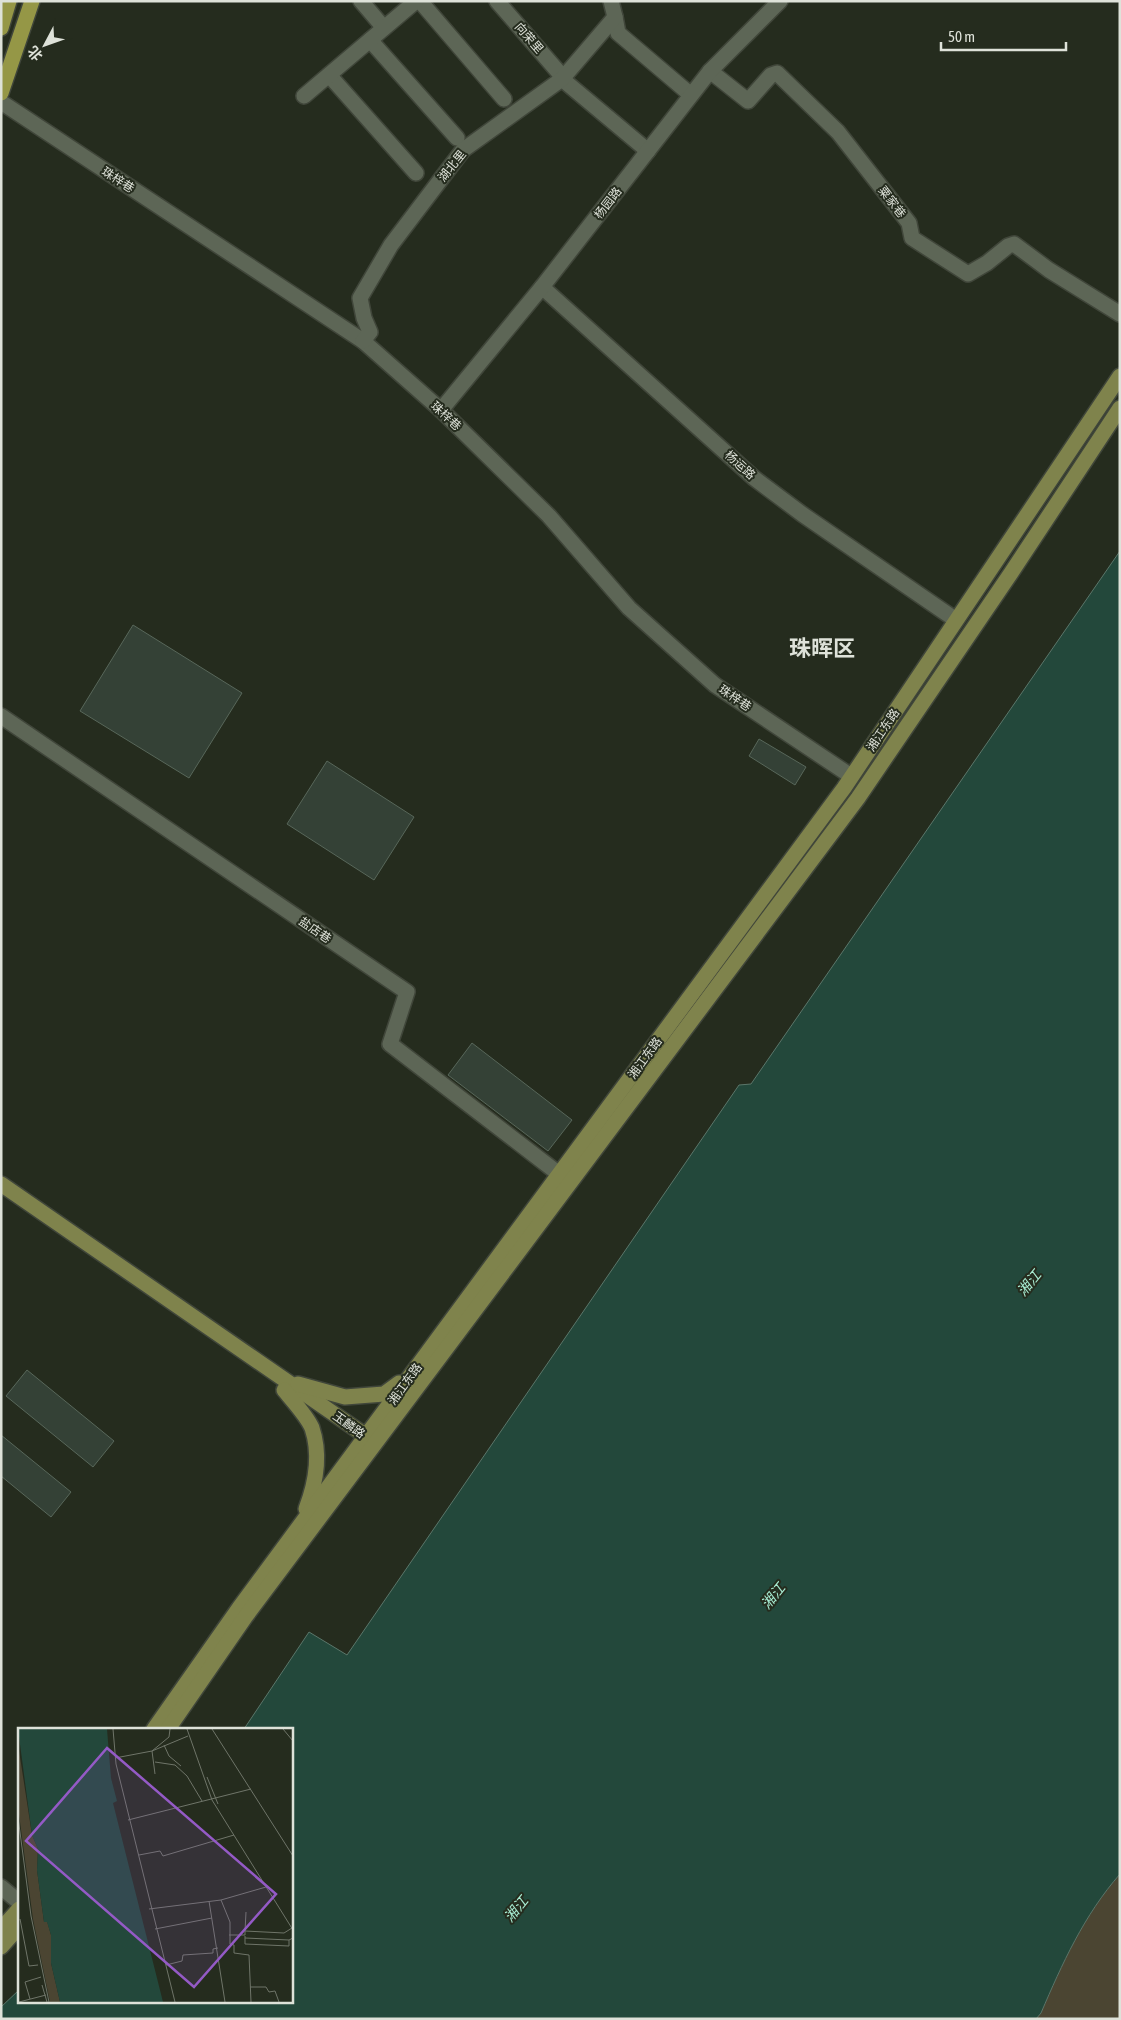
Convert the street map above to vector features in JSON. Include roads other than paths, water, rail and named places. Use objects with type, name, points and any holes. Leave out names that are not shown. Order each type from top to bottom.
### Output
[{"type":"highway","points":[[1,28],[10,1]]},
{"type":"highway","points":[[1,93],[32,1]]},
{"type":"main road","name":"湘江东路","points":[[169,1728],[413,1373],[851,776],[1120,376]]},
{"type":"main road","name":"湘江东路","points":[[155,1728],[298,1528],[367,1442],[858,798],[1011,573],[1120,408]]},
{"type":"main road","name":"玉麟路","points":[[1,1184],[367,1442]]},
{"type":"main road","name":"玉麟路","points":[[1,1195],[285,1385]]},
{"type":"main road","points":[[285,1385],[345,1396],[384,1394],[413,1373]]},
{"type":"main road","points":[[285,1385],[311,1427],[318,1459],[312,1493],[298,1528]]},
{"type":"main road","points":[[1,1930],[18,1910]]},
{"type":"main road","points":[[1,1947],[18,1928]]},
{"type":"street","points":[[361,1],[384,28]]},
{"type":"street","points":[[304,96],[416,1]]},
{"type":"street","points":[[420,1],[504,99]]},
{"type":"street","name":"向荣里","points":[[497,1],[561,77],[648,151]]},
{"type":"street","points":[[611,1],[618,33],[691,95]]},
{"type":"street","name":"杨园路","points":[[441,410],[542,286],[710,71],[780,1]]},
{"type":"street","name":"湖北里","points":[[363,341],[370,332],[364,318],[360,298],[391,245],[463,150],[561,77],[614,17]]},
{"type":"street","points":[[370,40],[457,138]]},
{"type":"street","name":"粟家巷","points":[[710,71],[748,101],[771,75],[777,73],[838,132],[909,224],[912,238],[968,274],[982,264],[987,263],[1008,246],[1014,244],[1049,270],[1120,314]]},
{"type":"street","points":[[329,75],[416,173]]},
{"type":"street","name":"珠梓巷","points":[[1,102],[363,341],[441,410],[549,516],[629,608],[715,685],[851,776]]},
{"type":"street","name":"杨运路","points":[[542,286],[754,478],[802,514],[956,620]]},
{"type":"street","name":"盐店巷","points":[[1,716],[407,992],[390,1044],[560,1174]]},
{"type":"street","points":[[1,1887],[18,1901]]},
{"type":"water","name":"湘江","points":[[1120,551],[1120,1874],[1095,1906],[1075,1940],[1041,2013],[1036,2019],[1,2019],[1,2007],[18,1991],[18,2002],[292,2002],[292,1728],[245,1728],[309,1632],[347,1655],[739,1085],[751,1084]]},
{"type":"district","name":"珠晖区","points":[[822,648]]}]
